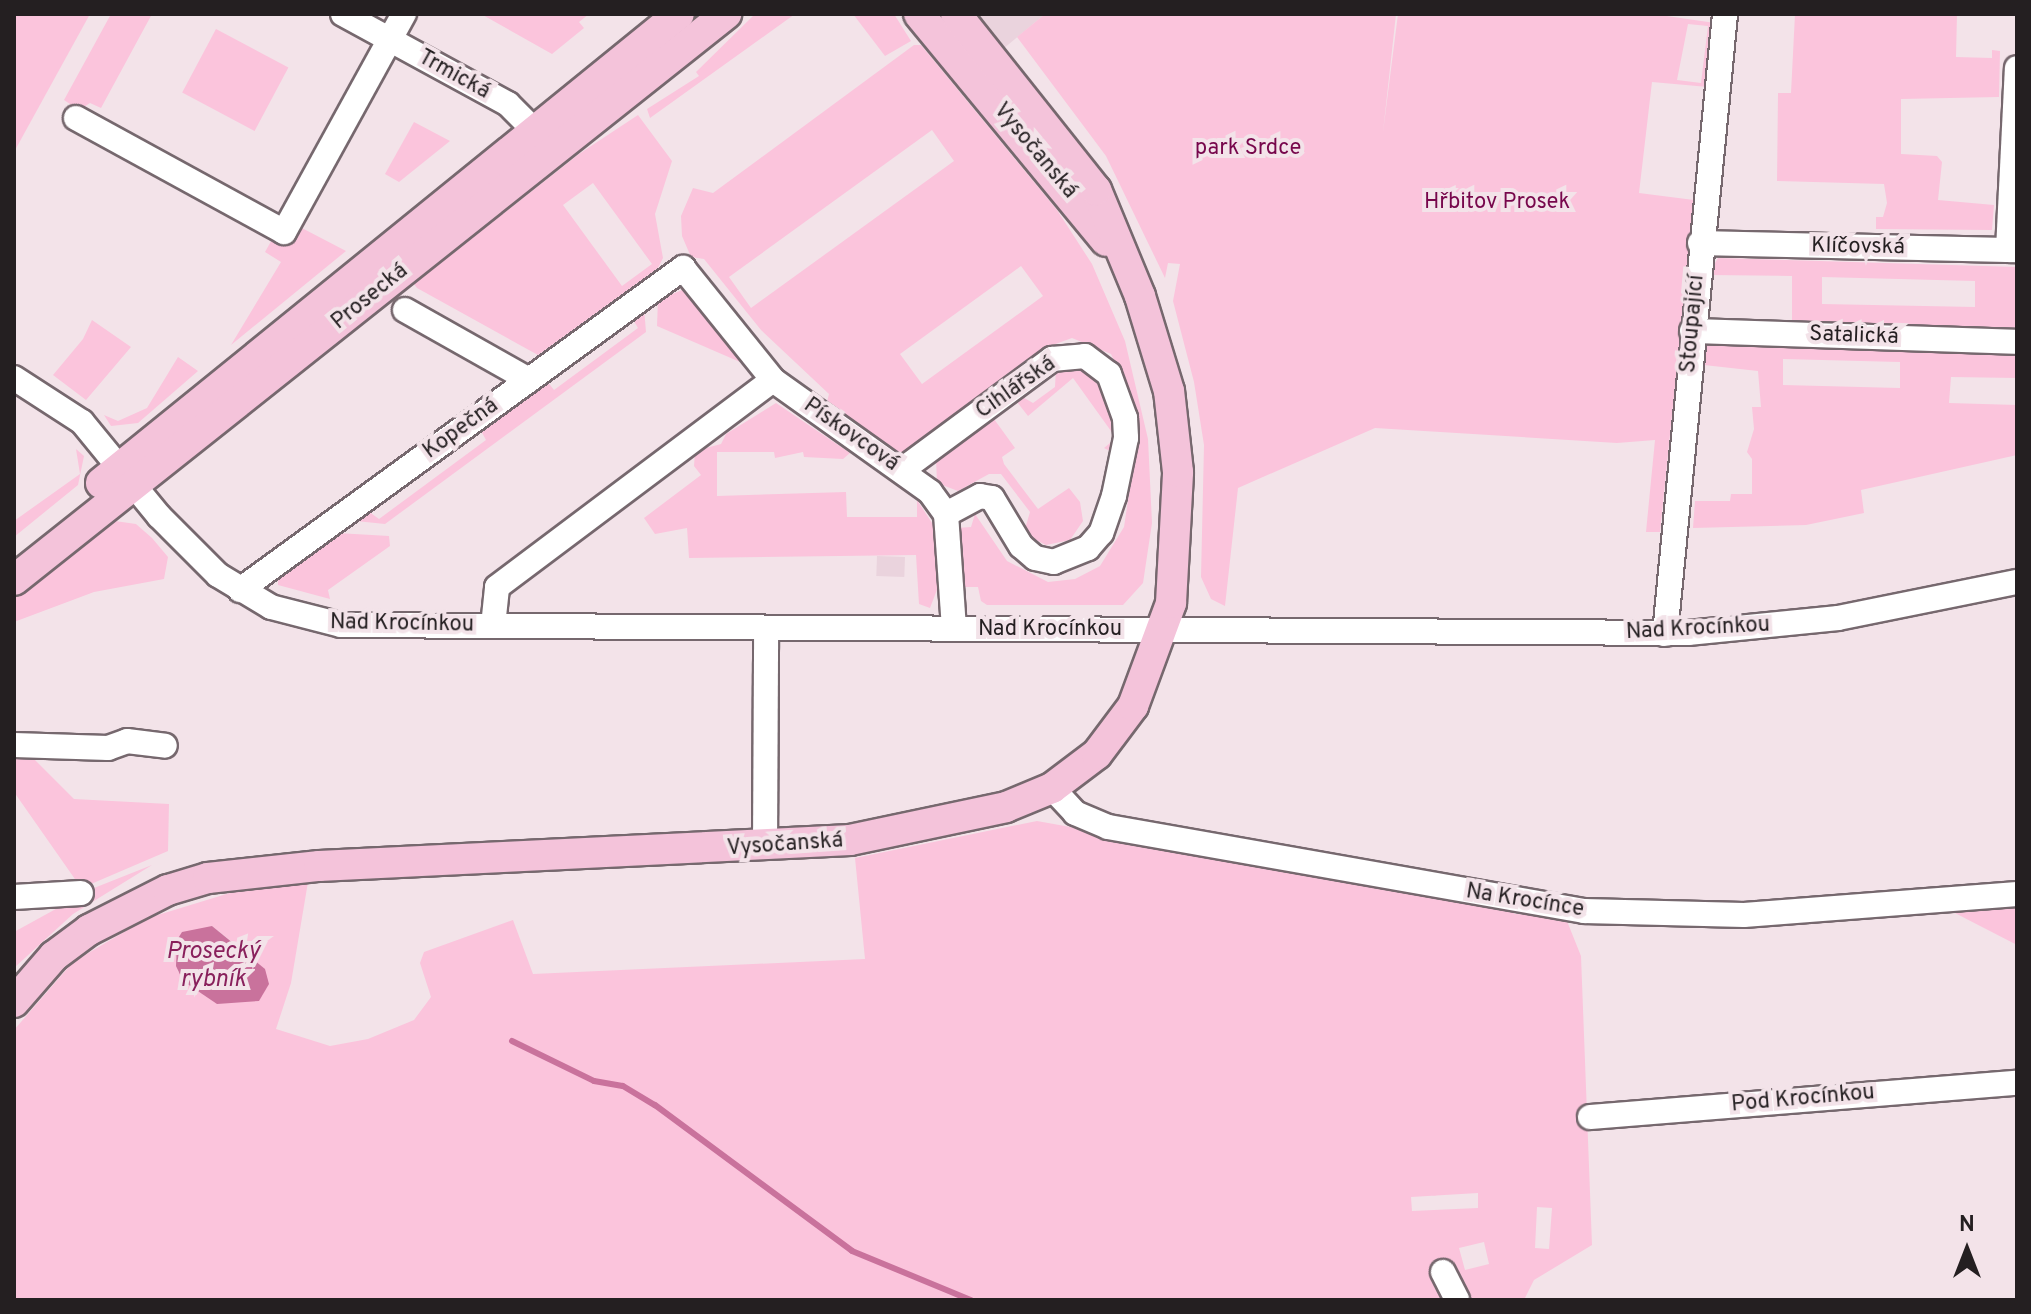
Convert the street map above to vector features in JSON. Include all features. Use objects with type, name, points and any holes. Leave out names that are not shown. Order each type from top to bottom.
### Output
[{"type":"main road","name":"Prosecká","points":[[545,140],[679,14]]},
{"type":"main road","name":"Prosecká","points":[[14,558],[127,473],[545,140],[726,14]]},
{"type":"main road","name":"Vysočanská","points":[[919,14],[1096,226],[1140,296]]},
{"type":"main road","name":"Vysočanská","points":[[14,1002],[54,956],[123,910],[168,890],[245,871],[765,847],[906,832],[961,820],[1052,788],[1097,754],[1133,706],[1164,630],[1175,574],[1178,472],[1169,391],[1140,296],[1106,210],[1084,171],[956,14]]},
{"type":"main road","name":"Prosecká","points":[[14,580],[127,473]]},
{"type":"street","name":"Trmická","points":[[343,14],[508,104],[545,140]]},
{"type":"street","points":[[76,118],[284,232],[404,14]]},
{"type":"street","name":"Stoupající","points":[[1665,634],[1700,243],[1725,14]]},
{"type":"street","points":[[2012,250],[2017,68]]},
{"type":"street","name":"Klíčovská","points":[[1700,243],[2012,250]]},
{"type":"street","name":"Kopečná","points":[[240,590],[683,268]]},
{"type":"street","name":"Pískovcová","points":[[683,268],[773,380],[902,470],[946,514]]},
{"type":"street","points":[[405,310],[529,380]]},
{"type":"street","name":"Satalická","points":[[1692,331],[2017,342]]},
{"type":"street","name":"Cihlářská","points":[[902,470],[1052,359],[1085,356],[1109,374],[1125,418],[1126,438],[1114,496],[1101,533],[1088,548],[1054,562],[1035,558],[1021,546],[992,498],[980,496],[946,514]]},
{"type":"street","name":"Nad Krocínkou","points":[[14,378],[82,422],[201,558],[240,590],[271,607],[331,623],[1665,634],[1838,618],[2017,582]]},
{"type":"street","points":[[493,626],[497,587],[773,380]]},
{"type":"street","points":[[946,514],[954,629]]},
{"type":"street","points":[[765,847],[766,628]]},
{"type":"street","points":[[14,745],[108,748],[127,741],[165,746]]},
{"type":"street","name":"Na Krocínce","points":[[1052,788],[1075,813],[1108,827],[1584,911],[1744,915],[2017,894]]},
{"type":"street","points":[[14,897],[81,893]]},
{"type":"street","name":"Pod Krocínkou","points":[[1590,1117],[2017,1083]]},
{"type":"street","points":[[1443,1272],[1457,1300]]},
{"type":"shaded area","points":[[975,14],[1045,14],[1003,49]]},
{"type":"shaded area","points":[[877,556],[905,557],[904,577],[876,576]]},
{"type":"green space","points":[[14,14],[90,14],[14,152]]},
{"type":"green space","points":[[111,14],[152,14],[101,108],[90,103],[79,110],[64,100]]},
{"type":"green space","points":[[481,14],[589,14],[579,22],[584,28],[552,54]]},
{"type":"green space","points":[[755,14],[795,14],[650,118],[647,109],[699,76],[696,72]]},
{"type":"green space","points":[[853,14],[894,14],[911,41],[885,56]]},
{"type":"green space","points":[[1045,14],[1396,14],[1383,132],[1398,14],[1653,14],[1715,23],[1708,87],[1652,82],[1639,193],[1694,200],[1660,532],[1646,532],[1655,440],[1617,443],[1375,428],[1238,488],[1225,606],[1211,599],[1201,577],[1204,445],[1194,382],[1173,301],[1180,264],[1168,263],[1165,278],[1106,156],[1017,37]],"holes":[[[1688,24],[1708,26],[1701,83],[1677,80]]]},
{"type":"green space","points":[[1795,14],[1957,14],[1956,57],[1992,58],[1992,50],[2000,51],[1999,97],[1901,99],[1901,154],[1937,156],[1942,162],[1938,200],[1994,205],[1992,230],[1876,229],[1876,217],[1883,217],[1887,203],[1884,184],[1777,181],[1778,93],[1791,93]]},
{"type":"green space","points":[[216,29],[288,67],[255,131],[182,93]]},
{"type":"green space","points":[[914,45],[921,45],[1057,210],[1092,264],[1125,341],[1148,439],[1152,523],[1143,583],[1123,605],[987,605],[981,601],[978,587],[961,587],[957,528],[971,527],[975,514],[1007,561],[1048,582],[1075,579],[1100,566],[1124,527],[1138,434],[1134,404],[1111,354],[1072,338],[1050,346],[913,450],[894,455],[826,406],[829,394],[761,330],[704,259],[691,257],[682,236],[681,216],[693,188],[713,193]],"holes":[[[932,130],[954,161],[751,308],[729,277]],[[1021,266],[1043,296],[922,384],[900,354]]]},
{"type":"green space","points":[[638,115],[672,161],[655,214],[663,258],[658,268],[538,355],[417,288],[414,284],[579,154]],"holes":[[[593,183],[652,264],[622,286],[563,205]]]},
{"type":"green space","points":[[414,122],[450,141],[399,182],[385,174]]},
{"type":"green space","points":[[298,226],[346,251],[231,345],[281,262],[265,252],[274,236]]},
{"type":"green space","points":[[1718,258],[2017,267],[2017,331],[1792,326],[1792,276],[1708,275]],"holes":[[[1822,277],[1975,281],[1975,307],[1822,304]]]},
{"type":"green space","points":[[682,290],[740,362],[657,326],[658,300]]},
{"type":"green space","points":[[644,308],[646,332],[385,524],[356,521],[368,511],[379,519],[486,440],[480,429],[547,381],[554,390],[638,328],[631,316]]},
{"type":"green space","points":[[92,320],[131,347],[86,400],[53,375],[83,339]]},
{"type":"green space","points":[[1705,343],[2017,350],[2017,378],[1951,377],[1949,403],[2017,405],[2017,455],[1861,490],[1864,513],[1806,525],[1693,528],[1695,501],[1730,501],[1731,494],[1752,494],[1752,459],[1747,452],[1754,429],[1752,407],[1761,407],[1758,371],[1704,365]],"holes":[[[1783,359],[1900,362],[1900,388],[1783,385]]]},
{"type":"green space","points":[[178,357],[198,371],[138,423],[111,426],[104,415],[118,421],[147,408]]},
{"type":"green space","points":[[1074,365],[1095,374],[1107,397],[1117,438],[1110,451],[1104,448],[1116,438],[1073,378],[1028,416],[1017,402],[1004,408],[1019,395],[1033,403],[1055,387],[1056,368]]},
{"type":"green space","points":[[776,403],[850,453],[843,459],[804,457],[803,452],[775,458],[774,452],[717,452],[717,496],[846,492],[847,517],[917,517],[917,500],[934,526],[938,587],[930,608],[919,604],[916,555],[689,558],[687,528],[655,534],[644,518],[701,475],[694,466],[695,451],[721,444],[726,434]]},
{"type":"green space","points":[[998,412],[994,419],[1015,448],[1002,457],[1004,464],[1038,509],[1069,488],[1080,502],[1083,521],[1070,540],[1046,545],[1032,538],[1025,529],[1030,512],[1001,474],[989,474],[958,491],[937,483],[936,458]]},
{"type":"green space","points":[[76,449],[84,456],[78,485],[14,537],[14,521],[80,474]]},
{"type":"green space","points":[[115,521],[136,524],[152,538],[168,557],[164,579],[94,592],[14,622],[14,598]]},
{"type":"green space","points":[[337,533],[389,536],[390,546],[328,590],[330,599],[278,585],[278,578]]},
{"type":"green space","points":[[14,755],[31,756],[74,799],[169,804],[168,851],[91,884],[77,882],[14,792]]},
{"type":"green space","points":[[1037,821],[1515,907],[1514,914],[1565,916],[1581,956],[1592,1245],[1534,1280],[1524,1300],[14,1300],[14,1030],[73,962],[148,918],[233,892],[308,882],[291,983],[276,1029],[330,1046],[368,1039],[414,1020],[431,997],[420,963],[424,952],[513,920],[533,974],[865,959],[855,858]],"holes":[[[212,926],[255,960],[178,972],[176,958]],[[1478,1193],[1478,1208],[1412,1211],[1411,1197]],[[1537,1207],[1552,1208],[1549,1249],[1535,1248]],[[1484,1242],[1489,1264],[1465,1270],[1459,1248]]]},
{"type":"green space","points":[[152,865],[73,914],[14,968],[14,932],[94,888]]},
{"type":"green space","points":[[2017,906],[2017,945],[1953,912]]},
{"type":"water","name":"Prosecký rybník","points":[[212,926],[265,969],[269,984],[259,1001],[217,1004],[183,981],[176,966],[177,940],[182,932]]},
{"type":"waterway","points":[[512,1041],[594,1081],[623,1086],[655,1105],[852,1251],[971,1300]]},
{"type":"park label","name":"park Srdce","points":[[1248,149]]},
{"type":"park label","name":"Hřbitov Prosek","points":[[1497,203]]}]
